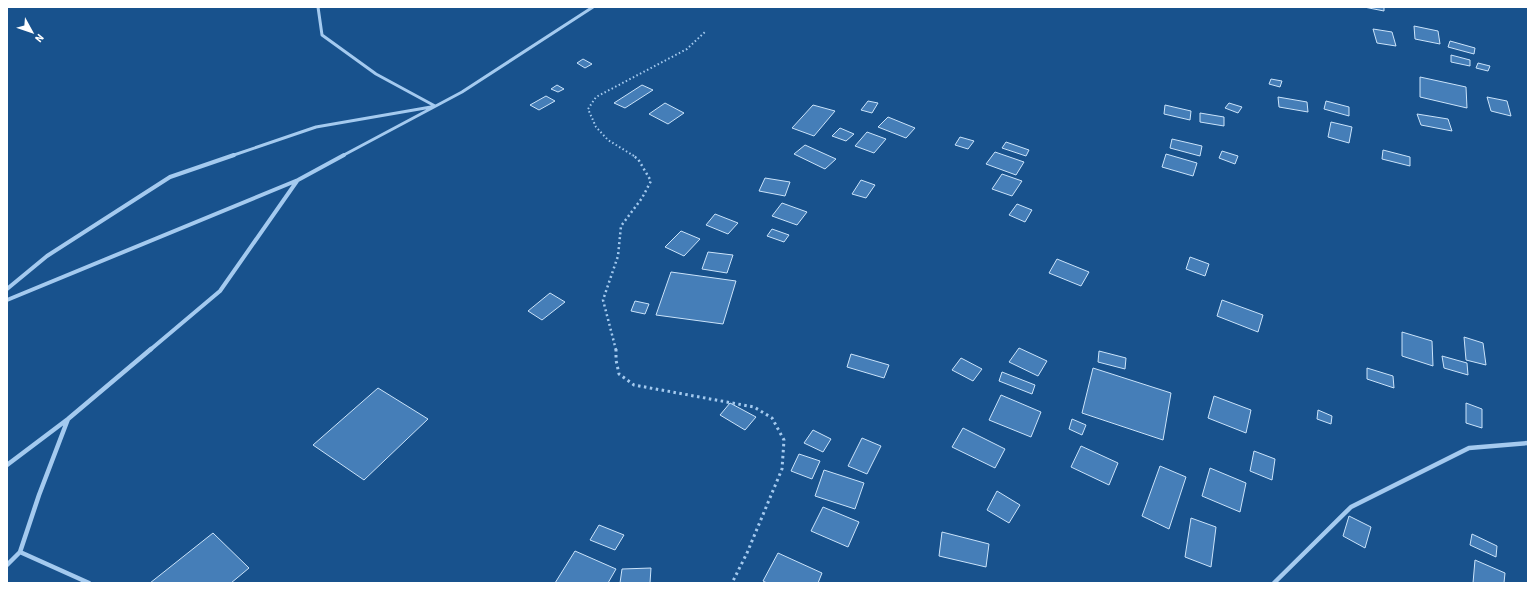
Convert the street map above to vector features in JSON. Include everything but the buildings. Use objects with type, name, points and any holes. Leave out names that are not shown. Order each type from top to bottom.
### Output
[{"type":"street","points":[[318,7],[322,35],[376,74],[436,106]]},
{"type":"street","points":[[7,300],[298,180],[462,92],[593,7]]},
{"type":"street","points":[[7,289],[47,256],[170,177],[316,127],[436,106]]},
{"type":"street","points":[[7,465],[68,419],[220,290],[298,180]]},
{"type":"street","points":[[7,565],[20,552],[39,495],[68,419]]},
{"type":"street","points":[[1274,583],[1351,507],[1469,448],[1528,443]]},
{"type":"street","points":[[20,552],[89,583]]},
{"type":"path","points":[[705,32],[687,49],[596,97],[588,109],[596,127],[608,140],[638,159],[651,181],[642,198],[621,226],[618,256],[603,300],[616,348],[616,360],[619,374],[634,385],[754,407],[772,418],[784,440],[782,469],[747,553],[732,583]]}]
